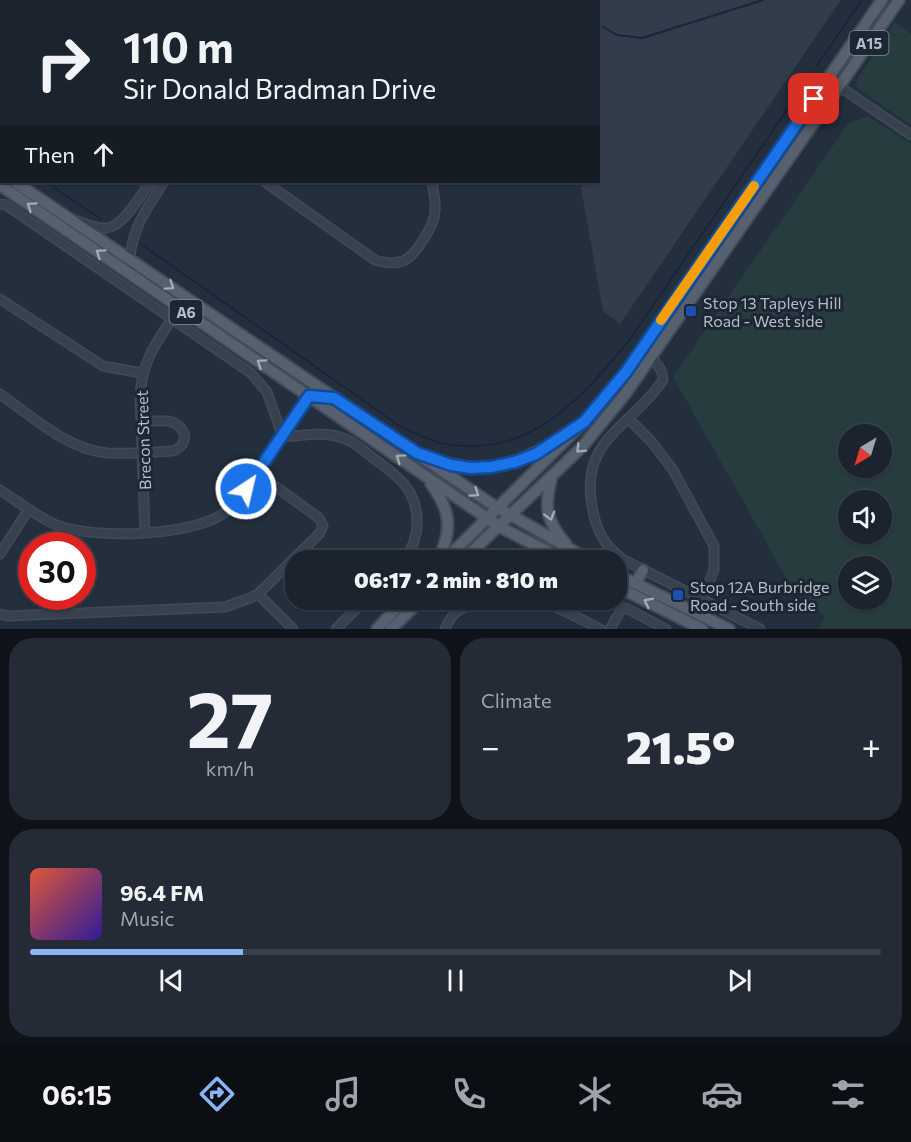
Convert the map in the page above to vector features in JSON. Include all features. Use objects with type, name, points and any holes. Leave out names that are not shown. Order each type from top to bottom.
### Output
[{"type":"main road","name":"A15","points":[[455,550],[584,422],[626,372],[882,0]]},
{"type":"main road","name":"A15","points":[[474,550],[592,436],[651,359],[899,0]]},
{"type":"main road","name":"A6","points":[[16,183],[498,508],[571,550]]},
{"type":"main road","name":"A6","points":[[0,185],[500,527],[545,550]]},
{"type":"main road","points":[[306,379],[309,396],[334,398]]},
{"type":"main road","points":[[417,453],[461,467],[498,466],[536,454],[584,422]]},
{"type":"main road","points":[[425,476],[442,501],[448,518],[448,536],[442,550]]},
{"type":"main road","points":[[553,476],[547,496],[548,515],[554,528],[571,550]]},
{"type":"main road","points":[[636,583],[643,570]]},
{"type":"main road","points":[[627,579],[729,629]]},
{"type":"main road","points":[[627,592],[702,629]]},
{"type":"main road","points":[[376,629],[394,610]]},
{"type":"main road","points":[[391,629],[411,610]]},
{"type":"street","points":[[828,79],[911,135]]},
{"type":"street","points":[[69,218],[98,228],[113,227],[123,219],[149,183]]},
{"type":"street","points":[[130,259],[131,242],[135,229],[163,183]]},
{"type":"street","points":[[266,183],[375,260],[400,263],[412,257],[431,227],[435,211],[432,183]]},
{"type":"street","points":[[0,204],[251,373],[267,392],[283,437]]},
{"type":"street","points":[[0,299],[103,366],[142,373]]},
{"type":"street","name":"Brecon Street","points":[[145,532],[140,394],[142,373],[152,348],[172,319]]},
{"type":"street","points":[[640,350],[664,375],[663,380],[629,419],[600,447],[592,464],[589,494],[599,534],[614,553],[760,629]]},
{"type":"street","points":[[0,394],[65,439],[86,448],[107,453],[143,452],[177,450],[183,443],[185,435],[182,427],[169,420],[141,422]]},
{"type":"street","points":[[0,490],[53,524],[74,531],[96,534],[179,530],[205,523],[226,511],[246,489],[309,396]]},
{"type":"street","points":[[629,419],[651,441],[673,470],[714,546],[714,570],[702,599]]},
{"type":"street","points":[[283,437],[327,434],[344,438],[397,475],[412,495],[417,511],[417,536],[409,550]]},
{"type":"street","points":[[0,614],[8,616],[225,607],[258,594],[319,534],[323,526],[319,518],[257,473]]},
{"type":"street","points":[[0,554],[29,509]]},
{"type":"street","points":[[258,594],[294,629]]},
{"type":"street","points":[[445,629],[454,614],[465,607],[530,601],[550,606],[600,629]]},
{"type":"street","points":[[609,629],[621,610],[626,608],[666,629]]},
{"type":"street","points":[[336,629],[355,610]]},
{"type":"shaded area","points":[[600,0],[841,0],[620,324],[603,311],[580,183],[600,183]]},
{"type":"green space","points":[[895,22],[911,34],[911,125],[857,88],[856,81]]},
{"type":"green space","points":[[867,116],[911,144],[911,629],[819,629],[825,617],[791,586],[673,377],[848,124]]},
{"type":"waterway","points":[[600,25],[617,35],[642,38],[763,0]]},
{"type":"waterway","points":[[817,65],[862,0]]},
{"type":"waterway","points":[[141,244],[401,427],[440,443],[471,446],[499,443],[524,435],[547,422],[569,406],[609,365],[628,342],[811,75]]},
{"type":"waterway","points":[[47,183],[101,219]]},
{"type":"slow traffic","points":[[661,320],[754,186]]},
{"type":"place","name":"Stop 13 Tapleys Hill Road - West side","points":[[691,311]]},
{"type":"place","name":"Stop 12A Burbridge Road - South side","points":[[678,595]]},
{"type":"route","points":[[246,489],[309,396],[334,398],[417,453],[451,465],[471,468],[491,467],[515,462],[545,449],[584,422],[626,372],[814,99]]}]
